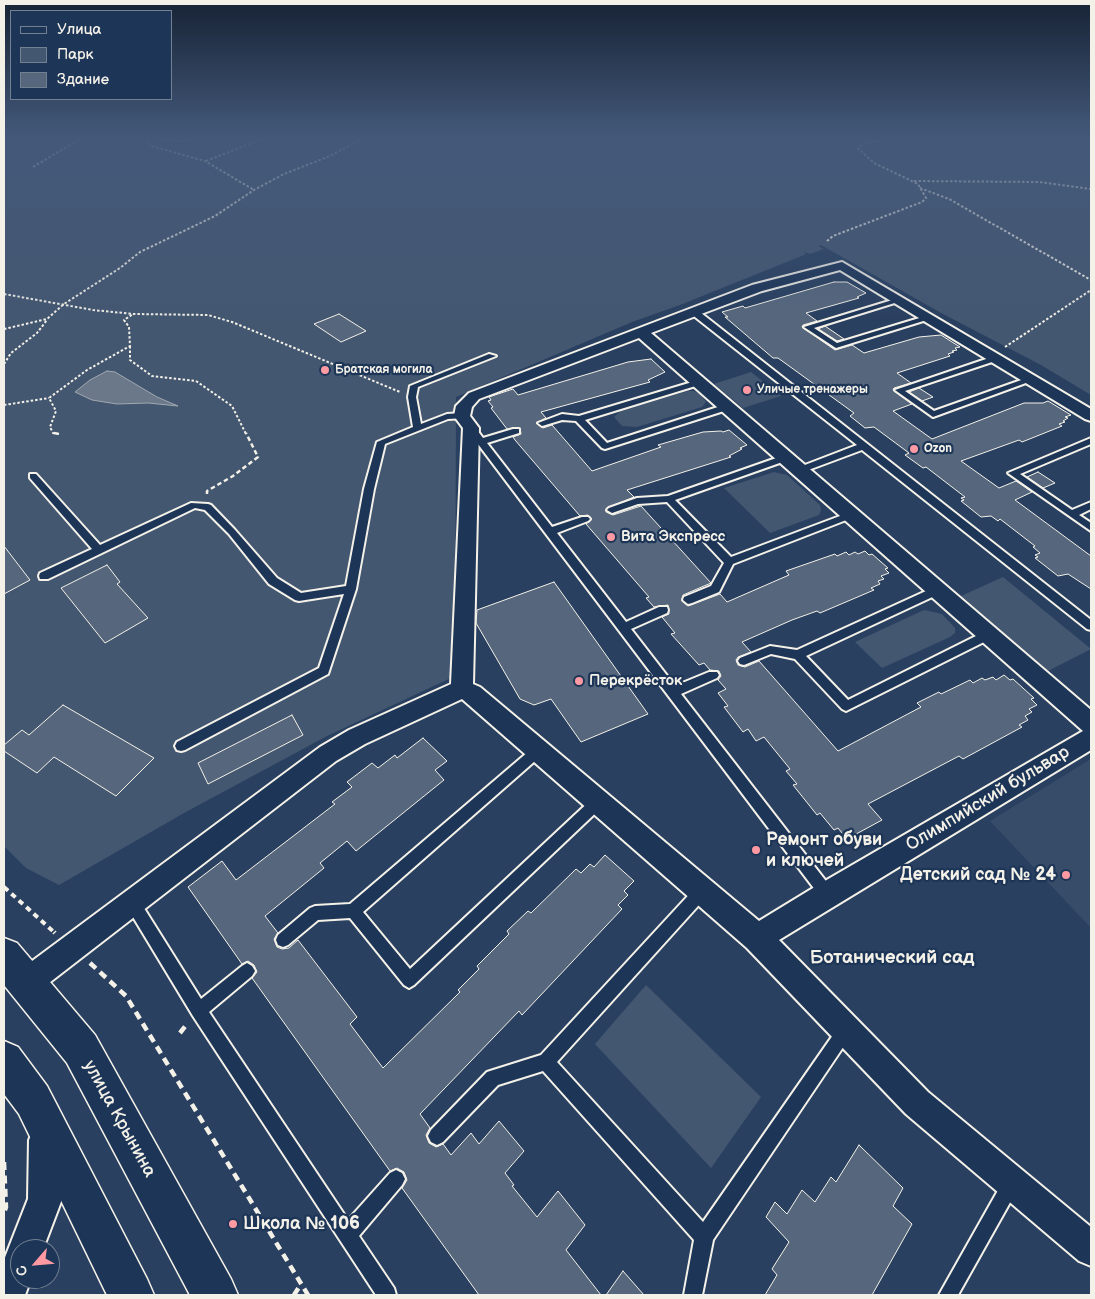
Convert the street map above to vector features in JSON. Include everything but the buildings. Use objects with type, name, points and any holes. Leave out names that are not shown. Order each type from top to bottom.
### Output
[{"type":"main road","name":"улица Крынина","points":[[15,969],[81,1049],[215,1295]]},
{"type":"main road","points":[[4,1061],[33,1100],[131,1295]]},
{"type":"street","points":[[462,690],[466,422],[464,406],[474,396],[758,288],[842,266],[929,318],[998,354],[1030,380],[1091,416]]},
{"type":"street","points":[[641,332],[1091,724]]},
{"type":"street","points":[[15,969],[72,948],[328,754],[357,737],[449,694],[462,690],[472,693],[757,938],[917,1103],[1091,1249]]},
{"type":"street","name":"Олимпийский бульвар","points":[[757,938],[827,894],[1091,738]]},
{"type":"street","points":[[30,1239],[46,1199],[45,1125]]},
{"type":"lane","points":[[899,300],[808,327],[836,346],[929,318]]},
{"type":"lane","points":[[694,311],[1091,626]]},
{"type":"lane","points":[[998,354],[900,390],[933,414],[1030,380]]},
{"type":"lane","points":[[418,428],[412,397],[414,386],[492,356]]},
{"type":"lane","points":[[542,423],[562,417],[579,419],[699,382]]},
{"type":"lane","points":[[579,419],[605,446],[727,407]]},
{"type":"lane","points":[[182,746],[324,672],[351,589],[368,489],[381,442],[447,417],[466,422],[827,894]]},
{"type":"lane","points":[[481,442],[516,431]]},
{"type":"lane","points":[[1091,441],[1013,473],[1091,528]]},
{"type":"lane","points":[[800,470],[864,446]]},
{"type":"lane","points":[[612,510],[636,501],[669,499],[786,458]]},
{"type":"lane","points":[[33,476],[98,550]]},
{"type":"lane","points":[[669,499],[728,562]]},
{"type":"lane","points":[[44,576],[194,505],[208,507],[232,532],[273,581],[299,597],[351,589]]},
{"type":"lane","points":[[1072,514],[1091,505]]},
{"type":"lane","points":[[688,600],[715,589],[728,562],[851,515]]},
{"type":"lane","points":[[550,532],[585,519]]},
{"type":"lane","points":[[744,661],[770,650],[798,655],[938,590]]},
{"type":"lane","points":[[623,628],[663,610]]},
{"type":"lane","points":[[798,655],[846,706],[988,635]]},
{"type":"lane","points":[[673,692],[713,675]]},
{"type":"lane","points":[[283,940],[315,913],[353,911],[539,750]]},
{"type":"lane","points":[[353,911],[409,980],[598,802]]},
{"type":"lane","points":[[437,1136],[493,1078],[546,1062],[702,891]]},
{"type":"lane","points":[[132,902],[199,1010],[387,1295]]},
{"type":"lane","points":[[199,1010],[247,970]]},
{"type":"lane","points":[[693,1295],[704,1237],[846,1031]]},
{"type":"lane","points":[[546,1062],[704,1237]]},
{"type":"lane","points":[[347,1235],[396,1179]]},
{"type":"lane","points":[[948,1295],[1012,1182]]},
{"type":"path","points":[[4,364],[11,353],[37,333],[47,319],[64,304],[120,268],[140,252],[214,216],[239,200]]},
{"type":"path","points":[[827,242],[833,236],[922,202],[923,200]]},
{"type":"path","points":[[950,200],[1091,280]]},
{"type":"path","points":[[998,354],[1091,290]]},
{"type":"path","points":[[4,294],[93,310],[134,314],[208,315],[232,322],[412,397]]},
{"type":"path","points":[[134,314],[124,320],[129,327],[130,360],[152,376],[196,381],[232,406],[258,456],[233,476],[207,491],[208,507]]},
{"type":"path","points":[[4,329],[47,319]]},
{"type":"path","points":[[4,405],[49,398],[87,370],[130,346]]},
{"type":"path","points":[[49,398],[56,410],[50,427],[53,433],[59,434]]},
{"type":"path","points":[[4,887],[126,996],[308,1295]]},
{"type":"path","points":[[4,1162],[6,1207],[4,1213]]},
{"type":"path","points":[[294,1295],[302,1284]]},
{"type":"shaded area","points":[[107,371],[115,372],[157,397],[178,406],[148,403],[117,404],[92,400],[75,392],[90,380]]},
{"type":"shaded area","name":"Детский сад № 24","points":[[1091,759],[1091,928],[990,821]]},
{"type":"green space","points":[[4,200],[1091,200],[1091,395],[1041,365],[943,314],[821,245],[818,246],[824,249],[810,254],[803,251],[806,253],[804,255],[680,305],[632,322],[456,397],[455,676],[327,736],[184,813],[59,885],[26,868],[4,846]]},
{"type":"green space","name":"Уличые тренажеры","points":[[751,372],[781,396],[743,408],[714,384]]},
{"type":"green space","points":[[688,391],[700,394],[706,402],[702,407],[637,427],[622,426],[614,417],[621,411]]},
{"type":"green space","points":[[774,472],[787,475],[820,505],[819,515],[770,533],[724,488]]},
{"type":"green space","points":[[1003,577],[1091,649],[1048,671],[961,596]]},
{"type":"green space","points":[[924,610],[942,614],[955,628],[955,633],[882,668],[855,642]]},
{"type":"green space","points":[[646,985],[761,1097],[711,1168],[595,1044]]},
{"type":"place","name":"Братская могила","points":[[325,370]]},
{"type":"place","name":"Уличые тренажеры","points":[[747,390]]},
{"type":"place","name":"Ozon","points":[[914,449]]},
{"type":"place","name":"Вита Экспресс","points":[[611,537]]},
{"type":"place","name":"Перекрёсток","points":[[579,681]]},
{"type":"place","name":"Ремонт обуви и ключей","points":[[756,850]]},
{"type":"place","name":"Детский сад № 24","points":[[1066,875]]},
{"type":"place","name":"Школа № 106","points":[[233,1224]]},
{"type":"district","name":"Ботанический сад","points":[[892,958]]}]
